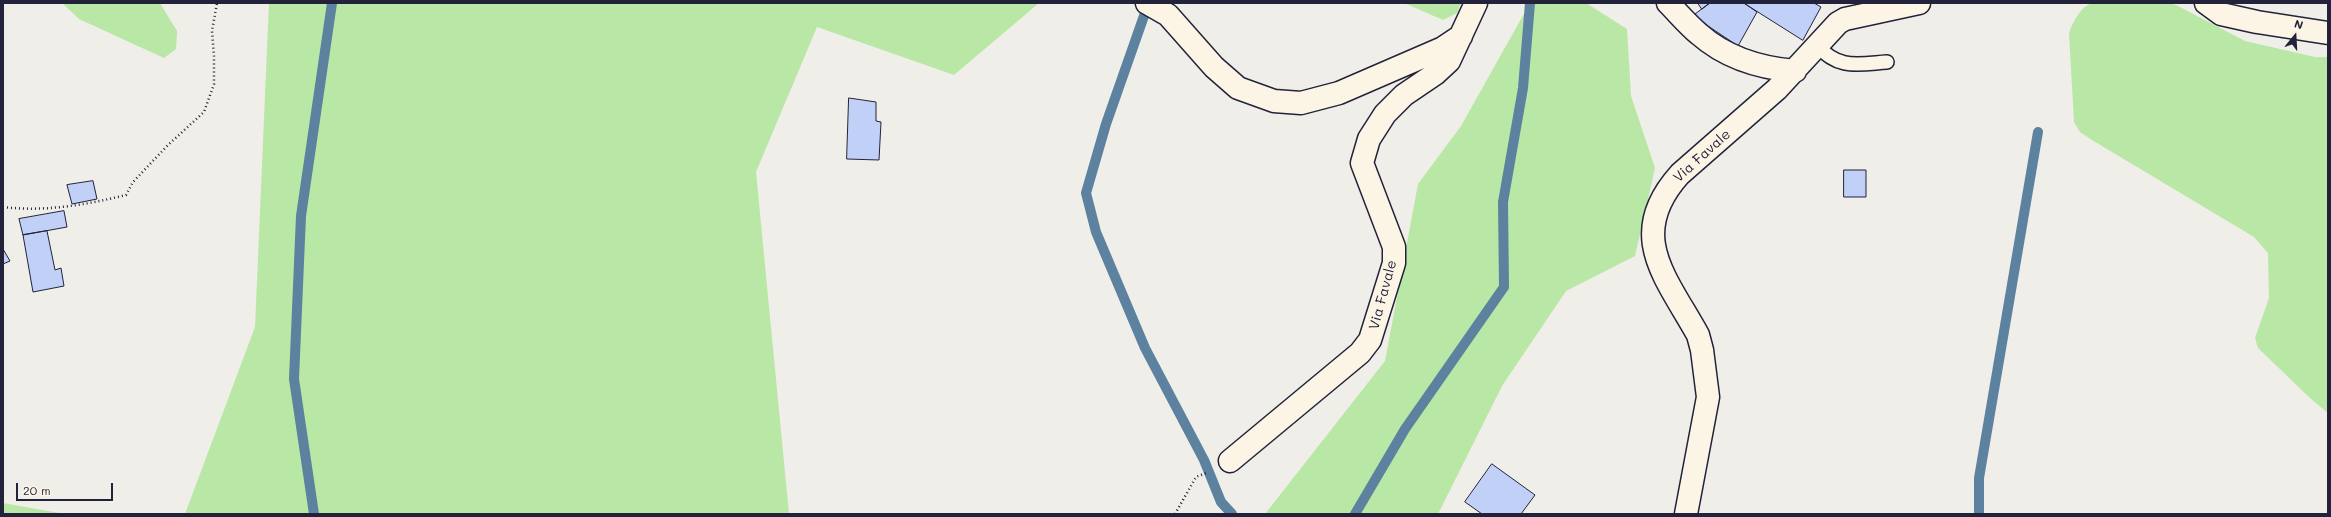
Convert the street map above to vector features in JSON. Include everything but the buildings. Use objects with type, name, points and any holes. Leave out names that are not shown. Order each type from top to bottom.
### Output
[{"type":"street","points":[[1147,3],[1168,15],[1214,67],[1238,88],[1274,101],[1301,103],[1339,93],[1443,48],[1461,36]]},
{"type":"street","name":"Via Favale","points":[[1230,461],[1360,353],[1370,340],[1394,263],[1394,248],[1362,163],[1369,139],[1385,114],[1404,95],[1435,74],[1449,61],[1476,3]]},
{"type":"street","points":[[1668,3],[1698,34],[1718,48],[1746,62],[1796,71]]},
{"type":"street","name":"Via Favale","points":[[1686,514],[1706,417],[1708,385],[1698,336],[1653,250],[1652,234],[1655,217],[1666,194],[1680,174],[1796,71],[1831,28],[1845,19],[1919,3]]},
{"type":"street","points":[[2206,3],[2221,14],[2257,22],[2328,33]]},
{"type":"lane","points":[[1817,45],[1826,56],[1842,64],[1887,62]]},
{"type":"path","points":[[3,207],[25,210],[82,206],[126,195],[133,182],[168,145],[204,112],[214,84],[212,31],[217,3]]},
{"type":"path","points":[[1175,514],[1196,477],[1230,461]]},
{"type":"green space","points":[[62,3],[160,3],[177,31],[176,49],[164,58],[79,19]]},
{"type":"green space","points":[[269,3],[1039,3],[954,75],[817,27],[756,172],[789,514],[185,514],[255,327]]},
{"type":"green space","points":[[1404,3],[1461,3],[1457,13],[1443,20]]},
{"type":"green space","points":[[1530,3],[1586,3],[1627,29],[1631,96],[1655,168],[1635,256],[1566,291],[1502,386],[1438,514],[1265,514],[1385,361],[1418,184],[1461,126]]},
{"type":"green space","points":[[2092,3],[2167,3],[2176,5],[2245,41],[2315,57],[2328,57],[2328,413],[2310,398],[2258,348],[2255,338],[2269,298],[2268,253],[2254,237],[2092,140],[2080,132],[2074,122],[2069,33],[2081,11]]},
{"type":"green space","points":[[3,503],[65,514],[3,514]]},
{"type":"waterway","points":[[314,514],[294,379],[301,216],[332,3]]},
{"type":"waterway","points":[[1355,514],[1405,429],[1504,287],[1503,202],[1523,88],[1530,3]]},
{"type":"waterway","points":[[1145,13],[1106,124],[1086,193],[1096,232],[1145,348],[1204,460],[1221,502],[1232,514]]},
{"type":"waterway","points":[[1979,514],[1979,478],[2038,132]]}]
